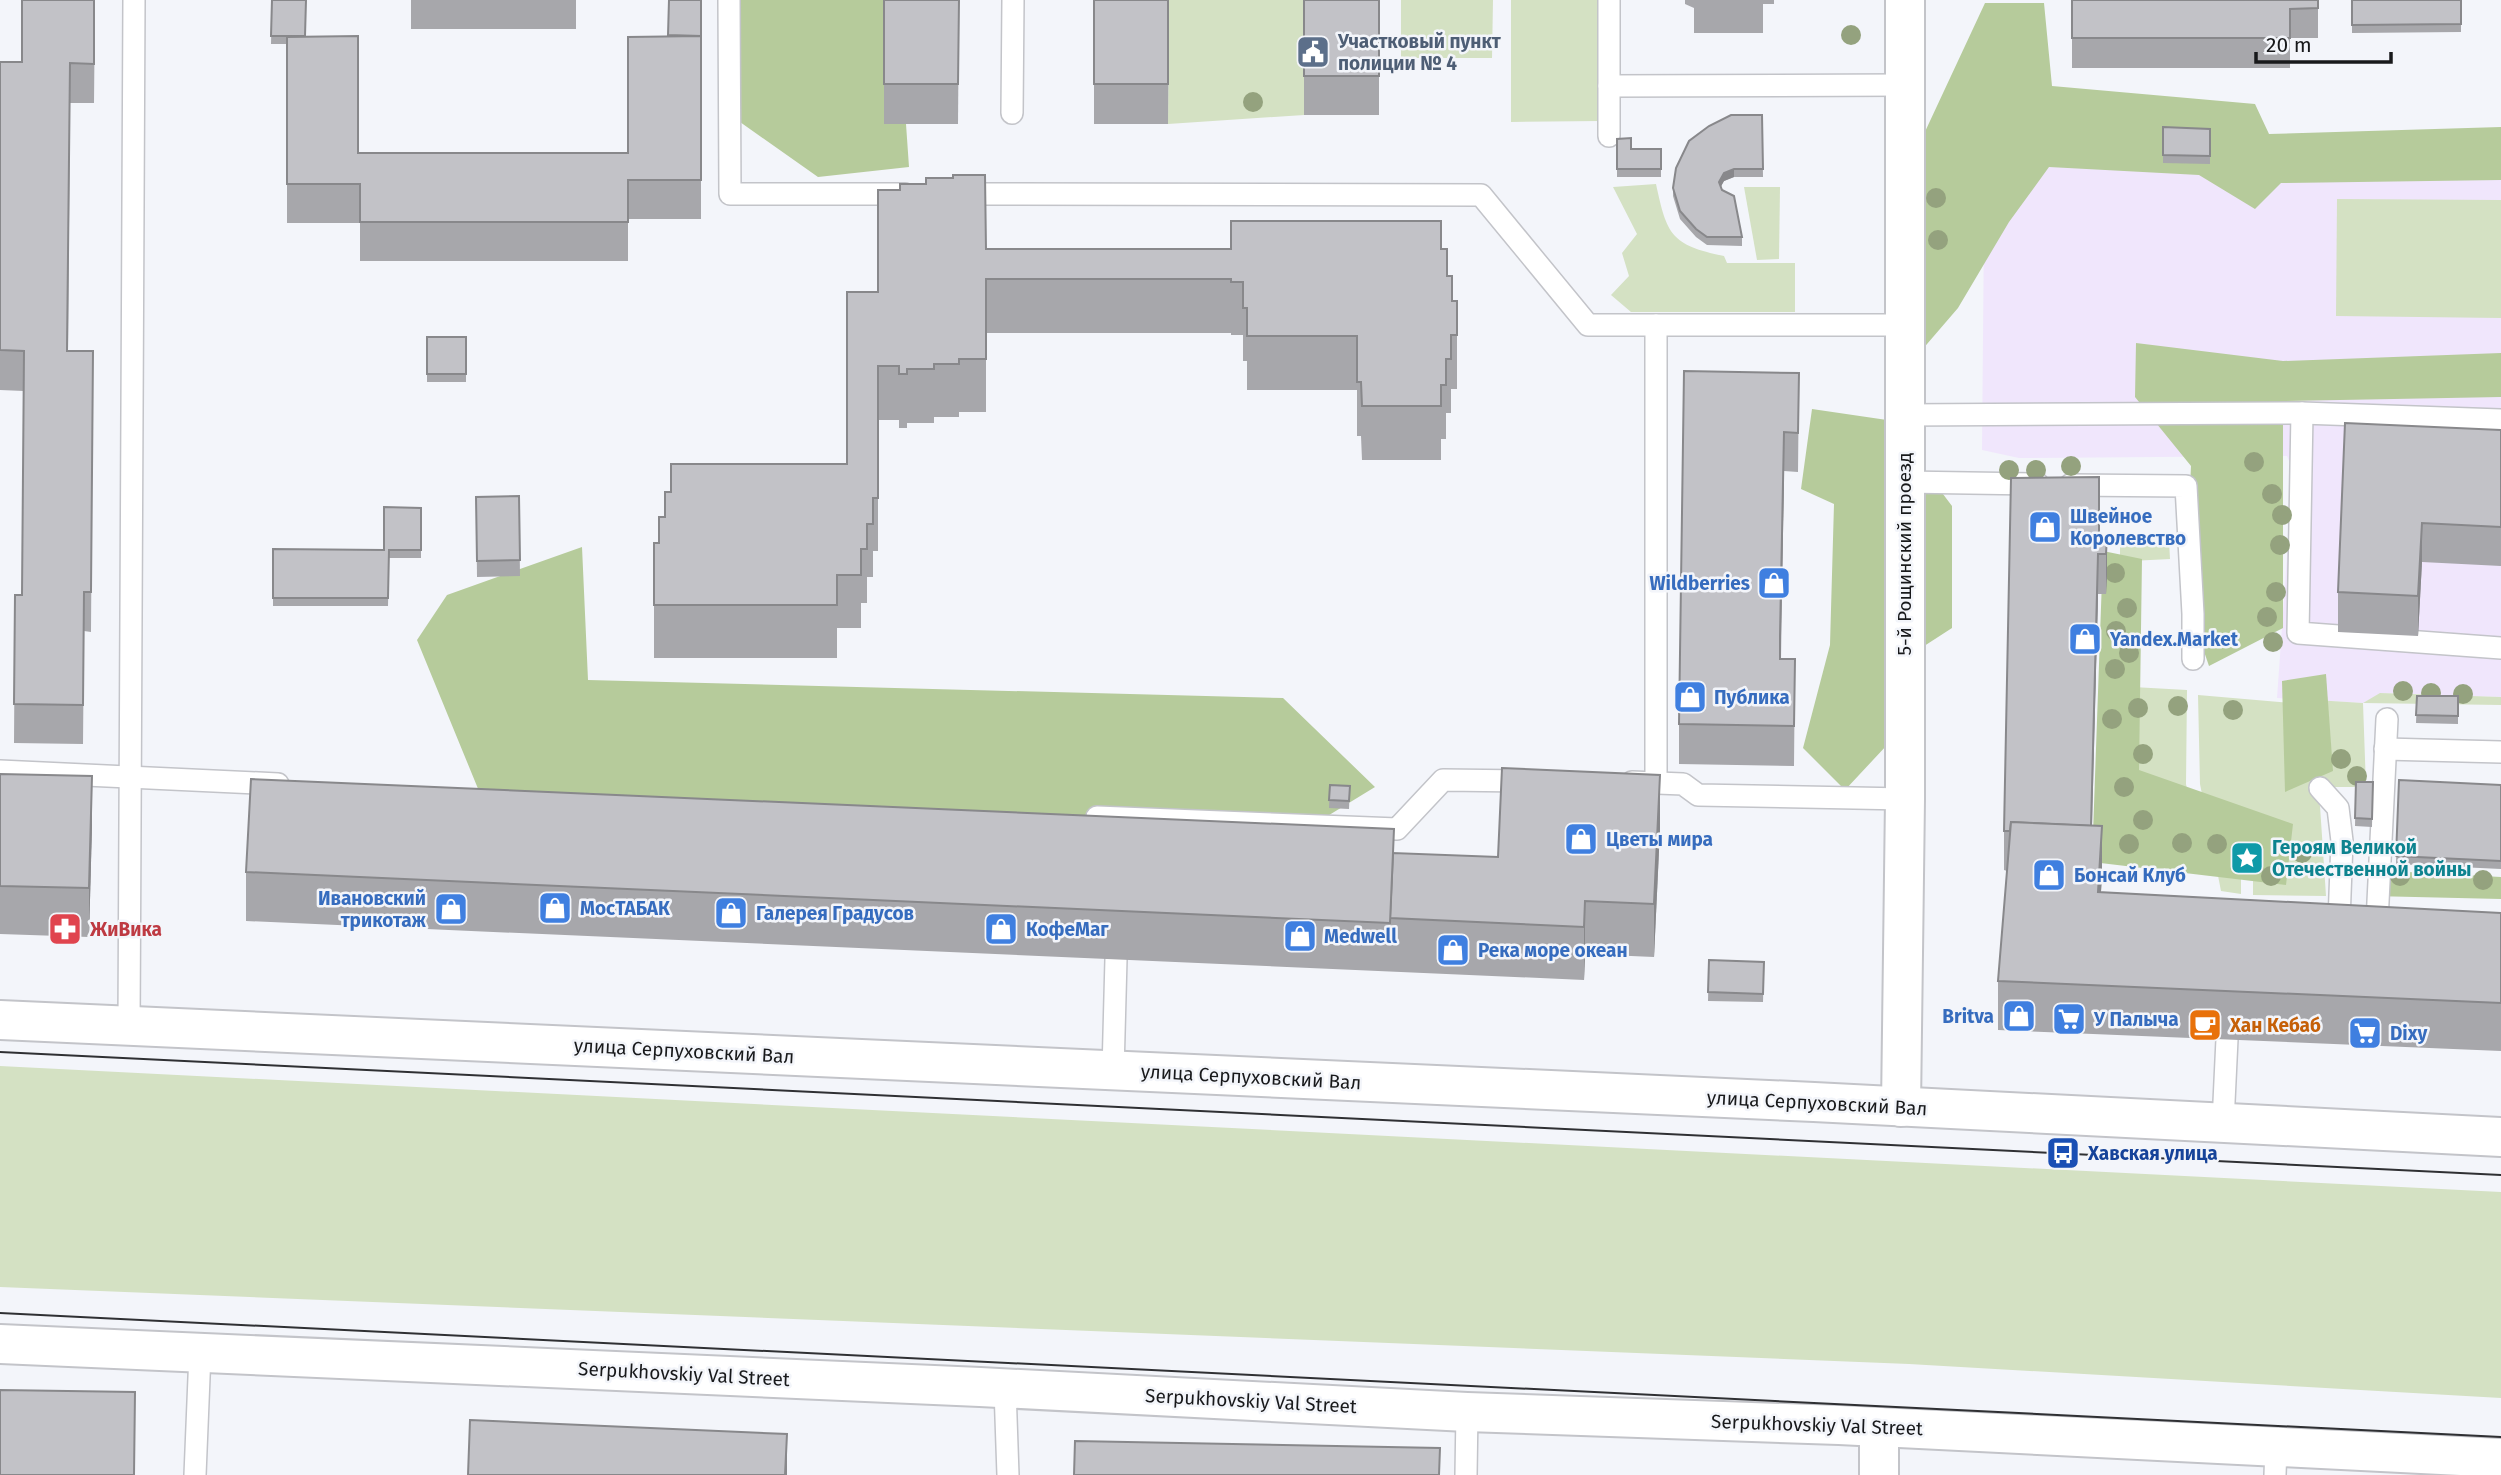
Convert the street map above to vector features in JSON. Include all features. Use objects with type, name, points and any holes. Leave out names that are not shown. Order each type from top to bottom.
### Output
[{"type":"main road","name":"5-й Рощинский проезд","points":[[1900,1107],[1905,799],[1905,0]]},
{"type":"main road","name":"улица Серпуховский Вал","points":[[0,1020],[2501,1137]]},
{"type":"main road","name":"Serpukhovskiy Val Street","points":[[0,1344],[1467,1412],[1879,1427],[2275,1461],[2483,1463]]},
{"type":"main road","points":[[1879,1427],[1879,1475]]},
{"type":"lane","points":[[129,1027],[134,0]]},
{"type":"lane","points":[[729,0],[730,194],[1481,195],[1588,325],[1906,325]]},
{"type":"lane","points":[[1012,113],[1013,0]]},
{"type":"lane","points":[[1609,0],[1609,136]]},
{"type":"lane","points":[[1609,86],[1905,85]]},
{"type":"lane","points":[[1656,325],[1656,782]]},
{"type":"lane","points":[[1905,415],[2302,413],[2501,420]]},
{"type":"lane","points":[[2302,413],[2298,634],[2501,648]]},
{"type":"lane","points":[[1904,482],[2186,486],[2193,659]]},
{"type":"lane","points":[[2377,922],[2387,719]]},
{"type":"lane","points":[[2385,749],[2501,752]]},
{"type":"lane","points":[[0,771],[304,785]]},
{"type":"lane","points":[[1077,816],[1396,829],[1443,780],[1555,781]]},
{"type":"lane","points":[[1607,781],[1683,784],[1698,795],[1905,799]]},
{"type":"lane","points":[[2320,788],[2338,808],[2342,841],[2339,920]]},
{"type":"lane","points":[[1118,817],[1118,842]]},
{"type":"lane","points":[[2312,919],[2403,923]]},
{"type":"lane","points":[[1112,1071],[1116,960]]},
{"type":"lane","points":[[2223,1123],[2227,1040]]},
{"type":"lane","points":[[194,1475],[200,1353]]},
{"type":"lane","points":[[1005,1389],[1007,1475]]},
{"type":"lane","points":[[1466,1475],[1467,1412]]},
{"type":"shaded area","points":[[1985,111],[2236,164],[2501,163],[2501,697],[2381,693],[2363,703],[2277,698],[2293,471],[2287,456],[2019,458],[1982,450]]},
{"type":"green space","points":[[739,0],[884,0],[884,123],[906,124],[909,167],[818,177],[740,122]]},
{"type":"green space","points":[[1169,0],[1304,0],[1304,115],[1168,124]]},
{"type":"green space","points":[[1401,0],[1493,0],[1492,58],[1401,58]]},
{"type":"green space","points":[[1511,0],[1599,0],[1600,121],[1511,122]]},
{"type":"green space","points":[[1985,3],[2044,3],[2052,86],[2255,104],[2269,134],[2501,127],[2501,180],[2281,183],[2255,209],[2199,175],[2049,167],[2009,222],[1958,308],[1921,351],[1916,151]]},
{"type":"green space","points":[[1656,184],[1668,226],[1682,242],[1724,256],[1727,263],[1795,263],[1795,312],[1631,312],[1611,295],[1629,276],[1622,253],[1637,234],[1613,187]]},
{"type":"green space","points":[[1744,187],[1780,187],[1779,259],[1757,260]]},
{"type":"green space","points":[[2337,199],[2501,200],[2501,318],[2336,316]]},
{"type":"green space","points":[[2136,343],[2283,361],[2501,353],[2501,397],[2283,401],[2283,628],[2209,666],[2185,596],[2191,466],[2135,397]]},
{"type":"green space","points":[[1812,409],[1887,420],[1952,506],[1952,628],[1918,650],[1887,745],[1845,790],[1803,748],[1830,645],[1834,504],[1801,489]]},
{"type":"green space","points":[[2169,541],[2170,559],[2131,561],[2133,687],[2187,690],[2186,784],[2199,849],[2104,773],[2120,628],[2120,542]]},
{"type":"green space","points":[[582,547],[588,680],[1283,698],[1375,787],[1285,842],[488,813],[417,640],[447,595]]},
{"type":"green space","points":[[2103,551],[2142,559],[2139,770],[2293,824],[2286,885],[2092,862]]},
{"type":"green space","points":[[2326,674],[2333,771],[2285,792],[2282,681]]},
{"type":"green space","points":[[2380,693],[2501,697],[2501,705],[2363,703]]},
{"type":"green space","points":[[2198,695],[2301,704],[2306,766],[2320,806],[2326,896],[2253,895],[2253,863],[2241,863],[2241,894],[2221,891],[2200,784]]},
{"type":"green space","points":[[2315,700],[2363,703],[2366,787],[2325,787],[2319,764]]},
{"type":"green space","points":[[2371,870],[2501,877],[2501,899],[2372,896]]},
{"type":"green space","points":[[0,1066],[2501,1192],[2501,1398],[1909,1364],[0,1287]]},
{"type":"building","points":[[22,0],[94,0],[94,64],[70,63],[67,351],[93,351],[91,592],[84,592],[83,705],[14,704],[15,595],[22,595],[24,351],[0,350],[0,62],[22,62]]},
{"type":"building","points":[[272,0],[306,0],[305,36],[271,36]]},
{"type":"building","points":[[669,0],[701,0],[701,36],[668,35]]},
{"type":"building","points":[[884,0],[959,0],[958,84],[884,84]]},
{"type":"building","points":[[1094,0],[1168,0],[1168,84],[1094,84]]},
{"type":"building","points":[[1304,0],[1379,0],[1379,76],[1304,76]]},
{"type":"building","points":[[2072,0],[2318,0],[2318,8],[2290,9],[2290,38],[2072,38]]},
{"type":"building","points":[[2352,0],[2461,0],[2461,24],[2352,25]]},
{"type":"building","points":[[358,36],[358,153],[628,153],[628,37],[701,36],[701,180],[628,180],[628,222],[360,222],[360,184],[287,184],[287,37]]},
{"type":"building","points":[[1731,115],[1762,115],[1763,169],[1734,169],[1724,173],[1719,182],[1722,190],[1734,196],[1742,237],[1707,237],[1680,211],[1673,188],[1676,168],[1689,141],[1709,126]]},
{"type":"building","points":[[2163,127],[2210,129],[2210,156],[2163,155]]},
{"type":"building","points":[[1631,138],[1631,149],[1661,149],[1661,169],[1617,169],[1617,139]]},
{"type":"building","points":[[953,175],[985,175],[986,249],[1231,249],[1231,221],[1441,221],[1441,249],[1447,249],[1447,276],[1452,276],[1452,301],[1457,301],[1457,335],[1451,335],[1451,359],[1446,359],[1446,385],[1441,385],[1441,406],[1362,406],[1361,382],[1357,382],[1357,336],[1247,336],[1243,282],[1231,282],[1231,279],[986,279],[986,359],[959,359],[959,364],[934,364],[934,369],[907,369],[907,374],[899,374],[899,366],[878,366],[878,498],[873,498],[873,524],[867,524],[867,549],[861,549],[861,575],[837,575],[837,605],[654,605],[654,543],[659,543],[659,517],[665,517],[665,492],[671,492],[671,464],[847,464],[847,292],[878,292],[878,190],[900,190],[900,184],[926,184],[926,178],[953,178]]},
{"type":"building","points":[[427,337],[466,337],[466,374],[427,374]]},
{"type":"building","points":[[1684,371],[1799,373],[1798,433],[1784,432],[1780,636],[1780,659],[1795,659],[1794,726],[1679,724]]},
{"type":"building","points":[[2345,423],[2501,430],[2501,527],[2422,523],[2418,596],[2338,592]]},
{"type":"building","points":[[2099,477],[2099,536],[2107,536],[2106,554],[2098,554],[2091,826],[2011,822],[2010,831],[2004,831],[2011,478]]},
{"type":"building","points":[[519,496],[520,560],[477,561],[476,497]]},
{"type":"building","points":[[384,507],[421,508],[421,550],[389,550],[388,598],[273,598],[273,549],[384,550]]},
{"type":"building","points":[[2417,696],[2458,696],[2458,716],[2416,715]]},
{"type":"building","points":[[1502,768],[1660,775],[1654,904],[1585,901],[1584,927],[1390,918],[1393,853],[1498,857]]},
{"type":"building","points":[[0,774],[92,776],[89,888],[0,886]]},
{"type":"building","points":[[251,779],[1394,829],[1390,923],[246,872]]},
{"type":"building","points":[[2399,780],[2501,785],[2501,861],[2396,856]]},
{"type":"building","points":[[2356,782],[2373,782],[2372,819],[2355,818]]},
{"type":"building","points":[[1330,785],[1350,786],[1349,801],[1329,800]]},
{"type":"building","points":[[2011,822],[2102,826],[2098,892],[2501,913],[2501,1003],[1998,981]]},
{"type":"building","points":[[1709,960],[1764,962],[1763,994],[1708,992]]},
{"type":"building","points":[[0,1390],[135,1392],[134,1475],[0,1475]]},
{"type":"building","points":[[470,1420],[787,1434],[785,1475],[468,1475]]},
{"type":"building","points":[[1075,1441],[1440,1448],[1439,1475],[1074,1475]]},
{"type":"tram line","points":[[0,1052],[2501,1175]]},
{"type":"tram line","points":[[0,1313],[2501,1437]]},
{"type":"place","name":"Участковый пункт полиции № 4","points":[[1313,52]]},
{"type":"place","name":"Швейное Королевство","points":[[2045,527]]},
{"type":"place","name":"Wildberries","points":[[1774,583]]},
{"type":"place","name":"Yandex.Market","points":[[2085,639]]},
{"type":"place","name":"Публика","points":[[1690,697]]},
{"type":"place","name":"Цветы мира","points":[[1581,839]]},
{"type":"place","name":"Героям Великой Отечественной войны","points":[[2247,858]]},
{"type":"place","name":"Бонсай Клуб","points":[[2049,875]]},
{"type":"place","name":"МосТАБАК","points":[[555,908]]},
{"type":"place","name":"Ивановский трикотаж","points":[[451,909]]},
{"type":"place","name":"Галерея Градусов","points":[[731,913]]},
{"type":"place","name":"ЖиВика","points":[[65,929]]},
{"type":"place","name":"КофеМаг","points":[[1001,929]]},
{"type":"place","name":"Medwell","points":[[1300,936]]},
{"type":"place","name":"Река море океан","points":[[1453,950]]},
{"type":"place","name":"Britva","points":[[2019,1016]]},
{"type":"place","name":"У Палыча","points":[[2069,1019]]},
{"type":"place","name":"Хан Кебаб","points":[[2205,1025]]},
{"type":"place","name":"Dixy","points":[[2365,1033]]},
{"type":"place","name":"Хавская улица","points":[[2063,1153]]}]
